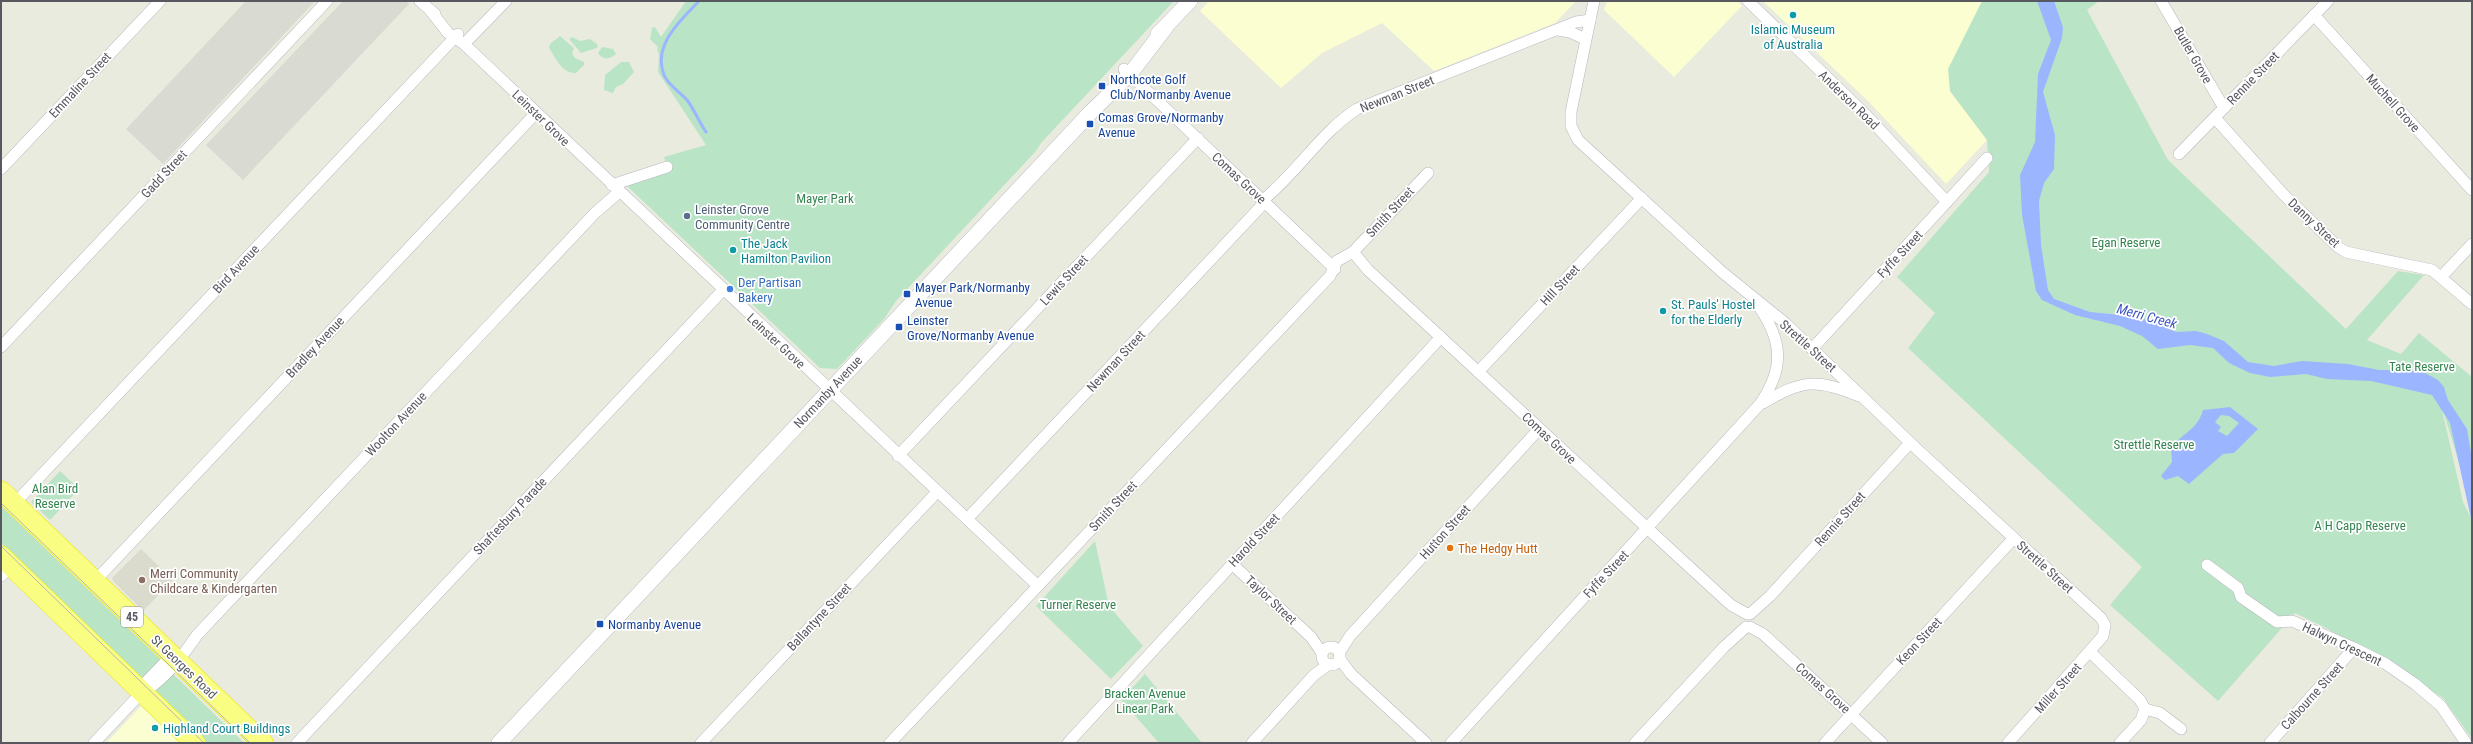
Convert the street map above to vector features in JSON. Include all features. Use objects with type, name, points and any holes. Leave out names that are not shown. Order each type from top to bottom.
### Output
[{"type":"highway","name":"St Georges Road","points":[[8,498],[263,743]]},
{"type":"highway","points":[[4,566],[142,692],[195,743]]},
{"type":"main road","name":"Normanby Avenue","points":[[499,743],[829,390],[1092,112],[1190,1]]},
{"type":"street","name":"Emmaline Street","points":[[1,169],[160,1]]},
{"type":"street","name":"Gadd Street","points":[[1,347],[327,1]]},
{"type":"street","name":"Leinster Grove","points":[[420,1],[444,20],[456,36],[536,113],[898,456],[1038,586]]},
{"type":"street","points":[[464,44],[506,1]]},
{"type":"street","points":[[1558,30],[1570,32],[1585,39],[1594,1]]},
{"type":"street","name":"Anderson Road","points":[[1748,1],[1866,115],[1947,202]]},
{"type":"street","name":"Butler Grove","points":[[2162,1],[2224,108]]},
{"type":"street","name":"Rennie Street","points":[[2179,154],[2328,1]]},
{"type":"street","name":"Muchell Grove","points":[[2314,15],[2472,190]]},
{"type":"street","name":"Newman Street","points":[[967,519],[1264,201],[1338,125],[1357,109],[1576,22],[1590,20]]},
{"type":"street","name":"Bird Avenue","points":[[8,498],[456,36]]},
{"type":"street","name":"Strettle Street","points":[[1585,39],[1571,112],[1573,130],[1584,146],[1756,301],[1812,349],[2013,539],[2101,618],[2105,631]]},
{"type":"street","name":"Comas Grove","points":[[1127,72],[1320,253],[1328,264],[1336,265]]},
{"type":"street","name":"Bradley Avenue","points":[[95,582],[536,113]]},
{"type":"street","name":"Danny Street","points":[[2215,118],[2284,195],[2338,247],[2350,253],[2432,270],[2442,276]]},
{"type":"street","name":"Lewis Street","points":[[898,456],[1198,138]]},
{"type":"street","name":"Fyffe Street","points":[[1812,349],[1987,158]]},
{"type":"street","points":[[615,188],[667,166]]},
{"type":"street","name":"Smith Street","points":[[890,743],[1336,265],[1352,257],[1428,173]]},
{"type":"street","name":"Woolton Avenue","points":[[94,743],[142,692],[147,681],[174,658],[197,635],[595,213],[615,188]]},
{"type":"street","name":"Hill Street","points":[[1478,372],[1642,198]]},
{"type":"street","points":[[2472,244],[2442,276],[2472,304]]},
{"type":"street","name":"Comas Grove","points":[[1352,257],[1368,270],[1882,743]]},
{"type":"street","name":"Shaftesbury Parade","points":[[297,743],[723,290]]},
{"type":"street","name":"Fyffe Street","points":[[1451,743],[1760,404],[1776,374],[1778,352],[1772,328],[1756,301]]},
{"type":"street","name":"Harold Street","points":[[1068,743],[1441,337]]},
{"type":"street","name":"Fyffe Street","points":[[1760,404],[1782,392],[1804,384],[1826,384],[1864,398]]},
{"type":"street","name":"Hutton Street","points":[[1252,743],[1540,429]]},
{"type":"street","name":"Rennie Street","points":[[1636,743],[1910,443]]},
{"type":"street","name":"Ballantyne Street","points":[[701,743],[937,492]]},
{"type":"street","name":"Keon Street","points":[[1825,743],[2013,539]]},
{"type":"street","name":"Taylor Street","points":[[1232,564],[1426,743]]},
{"type":"street","name":"Halwyn Crescent","points":[[2207,565],[2238,588],[2241,597],[2277,622],[2292,621],[2354,648],[2386,664],[2416,684],[2441,706],[2466,743]]},
{"type":"street","name":"Miller Street","points":[[2008,743],[2090,652],[2105,631]]},
{"type":"street","name":"Calbourne Street","points":[[2270,743],[2354,648]]},
{"type":"street","points":[[2090,652],[2140,700],[2145,710],[2141,720],[2120,743]]},
{"type":"street","points":[[2145,710],[2160,713],[2181,729]]},
{"type":"shaded area","points":[[246,1],[315,1],[163,164],[126,129]]},
{"type":"shaded area","points":[[343,1],[406,1],[409,4],[243,180],[206,145]]},
{"type":"shaded area","points":[[1209,1],[1576,1],[1555,23],[1434,71],[1382,23],[1322,53],[1281,88],[1200,11]]},
{"type":"shaded area","points":[[1607,1],[1737,1],[1742,6],[1674,77],[1604,10]]},
{"type":"shaded area","points":[[1763,1],[1982,1],[1950,91],[1987,140],[1946,184],[1870,103]]},
{"type":"shaded area","name":"Merri Community Childcare & Kindergarten","points":[[141,549],[173,580],[143,611],[113,581],[112,578]]},
{"type":"shaded area","points":[[141,706],[180,743],[106,743]]},
{"type":"green space","name":"Mayer Park","points":[[686,1],[1174,1],[896,301],[884,319],[837,369],[820,368],[627,186],[668,172],[664,157],[706,145],[658,72],[658,47],[650,39],[652,28],[655,27],[661,37]]},
{"type":"green space","points":[[1982,1],[2099,1],[2087,10],[2168,160],[2346,329],[2398,271],[2424,275],[2367,340],[2401,354],[2419,333],[2472,377],[2472,505],[2440,401],[2463,502],[2472,520],[2472,739],[2443,698],[2328,629],[2295,613],[2218,701],[2110,605],[2142,567],[1908,348],[1935,313],[1897,277],[1989,172],[1987,140],[1950,91],[1948,69]]},
{"type":"green space","points":[[560,36],[574,48],[572,53],[575,58],[584,62],[584,65],[576,73],[571,73],[563,68],[549,48],[550,44]]},
{"type":"green space","points":[[572,37],[580,41],[590,39],[598,45],[597,48],[581,53],[569,39]]},
{"type":"green space","points":[[602,47],[613,49],[616,54],[609,58],[600,56],[598,53]]},
{"type":"green space","points":[[621,62],[629,62],[634,72],[623,84],[616,87],[613,93],[604,90],[605,75]]},
{"type":"green space","name":"Alan Bird Reserve","points":[[60,471],[79,489],[50,520],[31,502]]},
{"type":"green space","points":[[1,506],[162,661],[143,681],[1,543]]},
{"type":"green space","name":"Turner Reserve","points":[[1095,541],[1109,606],[1143,646],[1111,679],[1036,606]]},
{"type":"green space","points":[[171,672],[244,743],[207,743],[153,690]]},
{"type":"green space","name":"Bracken Avenue Linear Park","points":[[1145,674],[1202,743],[1159,743],[1121,700]]},
{"type":"water","points":[[2037,1],[2054,1],[2063,27],[2062,38],[2043,92],[2055,135],[2054,169],[2044,183],[2039,201],[2041,245],[2048,290],[2054,299],[2090,312],[2131,316],[2148,320],[2176,332],[2196,331],[2207,334],[2224,341],[2248,362],[2274,366],[2302,361],[2348,364],[2379,370],[2411,370],[2425,373],[2438,380],[2444,387],[2448,400],[2467,429],[2472,459],[2472,523],[2450,423],[2432,395],[2371,381],[2327,379],[2306,374],[2270,377],[2250,373],[2229,363],[2213,348],[2190,345],[2158,349],[2142,336],[2120,326],[2075,315],[2042,300],[2036,291],[2022,215],[2020,175],[2035,142],[2038,74],[2051,40]]},
{"type":"water","points":[[2230,407],[2258,429],[2234,453],[2223,454],[2189,484],[2178,476],[2165,480],[2161,476],[2172,462],[2171,447],[2194,427],[2201,417],[2203,410]],"holes":[[[2221,415],[2229,416],[2239,423],[2227,436],[2218,431],[2221,427],[2215,422]]]},
{"type":"waterway","points":[[699,1],[684,16],[670,34],[665,43],[661,64],[666,79],[687,100],[706,132]]},
{"type":"tram line","points":[[1,503],[250,743]]},
{"type":"tram line","points":[[1,546],[204,743]]},
{"type":"place","name":"Islamic Museum of Australia","points":[[1793,15]]},
{"type":"place","name":"Northcote Golf Club/Normanby Avenue","points":[[1102,86]]},
{"type":"place","name":"Comas Grove/Normanby Avenue","points":[[1090,124]]},
{"type":"place","name":"Leinster Grove Community Centre","points":[[687,216]]},
{"type":"place","name":"The Jack Hamilton Pavilion","points":[[733,250]]},
{"type":"place","name":"Der Partisan Bakery","points":[[730,289]]},
{"type":"place","name":"Mayer Park/Normanby Avenue","points":[[907,294]]},
{"type":"place","name":"St. Pauls' Hostel for the Elderly","points":[[1663,311]]},
{"type":"place","name":"Leinster Grove/Normanby Avenue","points":[[899,327]]},
{"type":"place","name":"The Hedgy Hutt","points":[[1450,548]]},
{"type":"place","name":"Merri Community Childcare & Kindergarten","points":[[142,580]]},
{"type":"place","name":"Normanby Avenue","points":[[600,624]]},
{"type":"place","name":"Highland Court Buildings","points":[[155,728]]},
{"type":"park label","name":"Egan Reserve","points":[[2126,242]]},
{"type":"park label","name":"Tate Reserve","points":[[2422,366]]},
{"type":"park label","name":"Strettle Reserve","points":[[2154,444]]},
{"type":"park label","name":"A H Capp Reserve","points":[[2360,525]]},
{"type":"water label","name":"Merri Creek","points":[[2147,316]]}]
